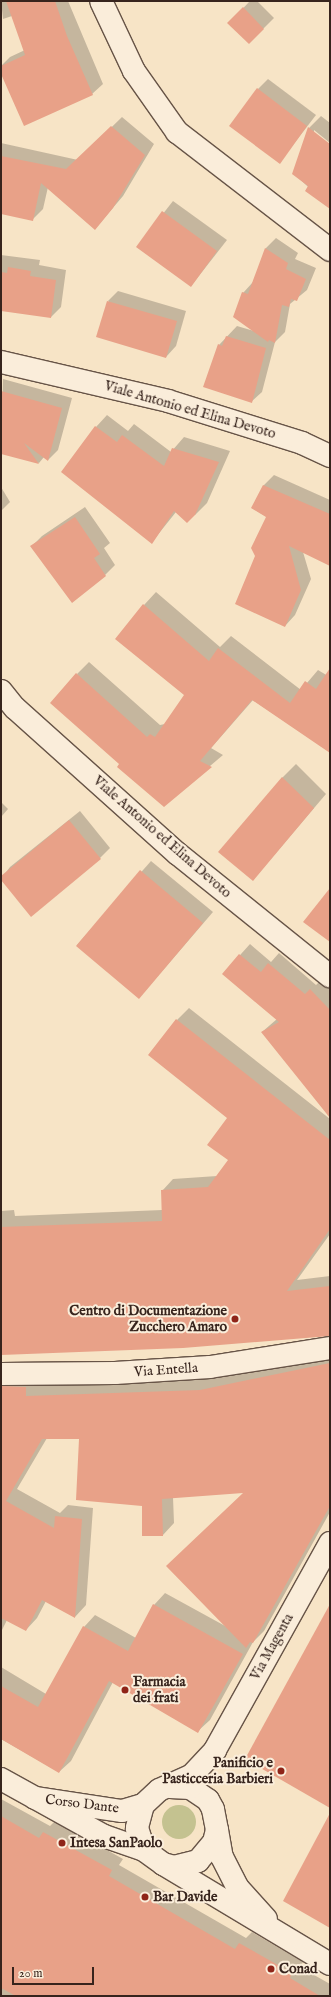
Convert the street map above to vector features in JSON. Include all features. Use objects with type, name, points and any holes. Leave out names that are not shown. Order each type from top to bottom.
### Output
[{"type":"street","points":[[101,1],[134,71],[177,132],[330,250]]},
{"type":"street","name":"Viale Antonio ed Elina Devoto","points":[[1,362],[168,401],[302,443],[330,456]]},
{"type":"street","name":"Viale Antonio ed Elina Devoto","points":[[1,691],[15,708],[178,854],[330,976]]},
{"type":"street","name":"Via Entella","points":[[1,1374],[115,1373],[210,1367],[330,1348]]},
{"type":"street","name":"Via Magenta","points":[[170,1787],[192,1775],[215,1750],[330,1543]]},
{"type":"street","name":"Via Magenta","points":[[208,1800],[215,1750]]},
{"type":"street","name":"Corso Dante","points":[[1,1779],[104,1836],[144,1850]]},
{"type":"street","points":[[170,1787],[190,1788],[208,1800],[217,1820],[217,1830],[222,1856],[237,1887],[281,1937]]},
{"type":"street","name":"Corso Dante","points":[[35,1798],[122,1811],[143,1805],[159,1790],[170,1787]]},
{"type":"street","points":[[143,1805],[137,1828],[144,1850],[163,1864],[281,1937],[330,1964]]},
{"type":"street","points":[[163,1864],[174,1867],[198,1861],[211,1847],[217,1830]]},
{"type":"shaded area","points":[[176,1805],[182,1805],[191,1810],[195,1816],[195,1828],[191,1834],[182,1839],[176,1839],[167,1834],[162,1825],[162,1819],[167,1810]]},
{"type":"building","points":[[6,1],[55,1],[67,36],[93,95],[24,126],[1,74],[1,66],[25,55]]},
{"type":"building","points":[[243,7],[264,29],[249,44],[227,23]]},
{"type":"building","points":[[257,88],[307,126],[280,164],[229,126]]},
{"type":"building","points":[[111,126],[145,155],[113,208],[95,230],[41,183],[33,221],[1,214],[1,156],[66,169]]},
{"type":"building","points":[[308,127],[330,144],[330,209],[305,191],[308,186],[292,174]]},
{"type":"building","points":[[162,211],[217,251],[191,287],[136,247]]},
{"type":"building","points":[[265,248],[288,263],[286,269],[306,279],[297,301],[291,299],[289,307],[282,305],[275,343],[269,340],[268,342],[233,317],[242,292],[248,294]]},
{"type":"building","points":[[8,267],[31,271],[30,276],[56,280],[51,318],[1,311],[1,272],[7,273]]},
{"type":"building","points":[[107,301],[177,321],[166,358],[96,337]]},
{"type":"building","points":[[226,336],[266,348],[252,403],[203,387],[218,344],[222,346]]},
{"type":"building","points":[[1,391],[62,408],[48,461],[24,443],[39,464],[1,454]]},
{"type":"building","points":[[95,426],[117,442],[122,435],[164,466],[172,448],[219,462],[195,515],[187,523],[174,511],[152,544],[61,472]]},
{"type":"building","points":[[263,485],[330,514],[330,566],[289,546],[301,590],[285,627],[235,604],[255,556],[251,548],[266,517],[251,508]]},
{"type":"building","points":[[75,517],[100,554],[94,558],[106,576],[72,603],[30,546]]},
{"type":"building","points":[[143,604],[209,661],[218,648],[290,703],[305,681],[316,689],[330,668],[330,753],[252,700],[200,761],[212,767],[164,807],[117,767],[119,764],[50,703],[76,673],[147,737],[150,734],[155,737],[184,695],[115,639]]},
{"type":"building","points":[[282,777],[314,808],[253,881],[218,852]]},
{"type":"building","points":[[69,820],[101,859],[31,917],[1,880],[1,876]]},
{"type":"building","points":[[140,870],[203,923],[139,999],[76,946]]},
{"type":"building","points":[[330,888],[330,942],[303,922]]},
{"type":"building","points":[[239,954],[261,972],[268,963],[305,994],[310,989],[330,1010],[330,1118],[261,1032],[279,1022],[222,974]]},
{"type":"building","points":[[176,1019],[330,1140],[330,1229],[287,1291],[330,1286],[330,1336],[183,1348],[1,1355],[1,1227],[162,1221],[161,1190],[208,1187],[228,1160],[207,1145],[227,1118],[148,1055]]},
{"type":"building","points":[[330,1363],[330,1506],[253,1643],[250,1642],[246,1648],[166,1566],[243,1493],[162,1499],[163,1536],[142,1536],[142,1506],[76,1500],[79,1439],[42,1439],[6,1501],[54,1528],[55,1516],[82,1519],[75,1618],[42,1600],[26,1631],[1,1618],[1,1386],[26,1387],[26,1396],[200,1390]]},
{"type":"building","points":[[153,1604],[243,1654],[198,1733],[109,1681],[59,1773],[1,1739],[1,1686],[38,1707],[83,1626],[128,1651]]},
{"type":"building","points":[[330,1604],[330,1808],[245,1759]]},
{"type":"building","points":[[330,1813],[330,1928],[283,1901]]},
{"type":"building","points":[[1,1816],[39,1838],[43,1832],[112,1870],[109,1876],[235,1949],[239,1943],[292,1973],[290,1978],[320,1996],[16,1996],[1,1988]]},
{"type":"place","name":"Centro di Documentazione Zucchero Amaro","points":[[235,1319]]},
{"type":"place","name":"Farmacia dei frati","points":[[125,1690]]},
{"type":"place","name":"Panificio e Pasticceria Barbieri","points":[[281,1771]]},
{"type":"place","name":"Intesa SanPaolo","points":[[62,1843]]},
{"type":"place","name":"Bar Davide","points":[[145,1897]]},
{"type":"place","name":"Conad","points":[[271,1969]]}]
